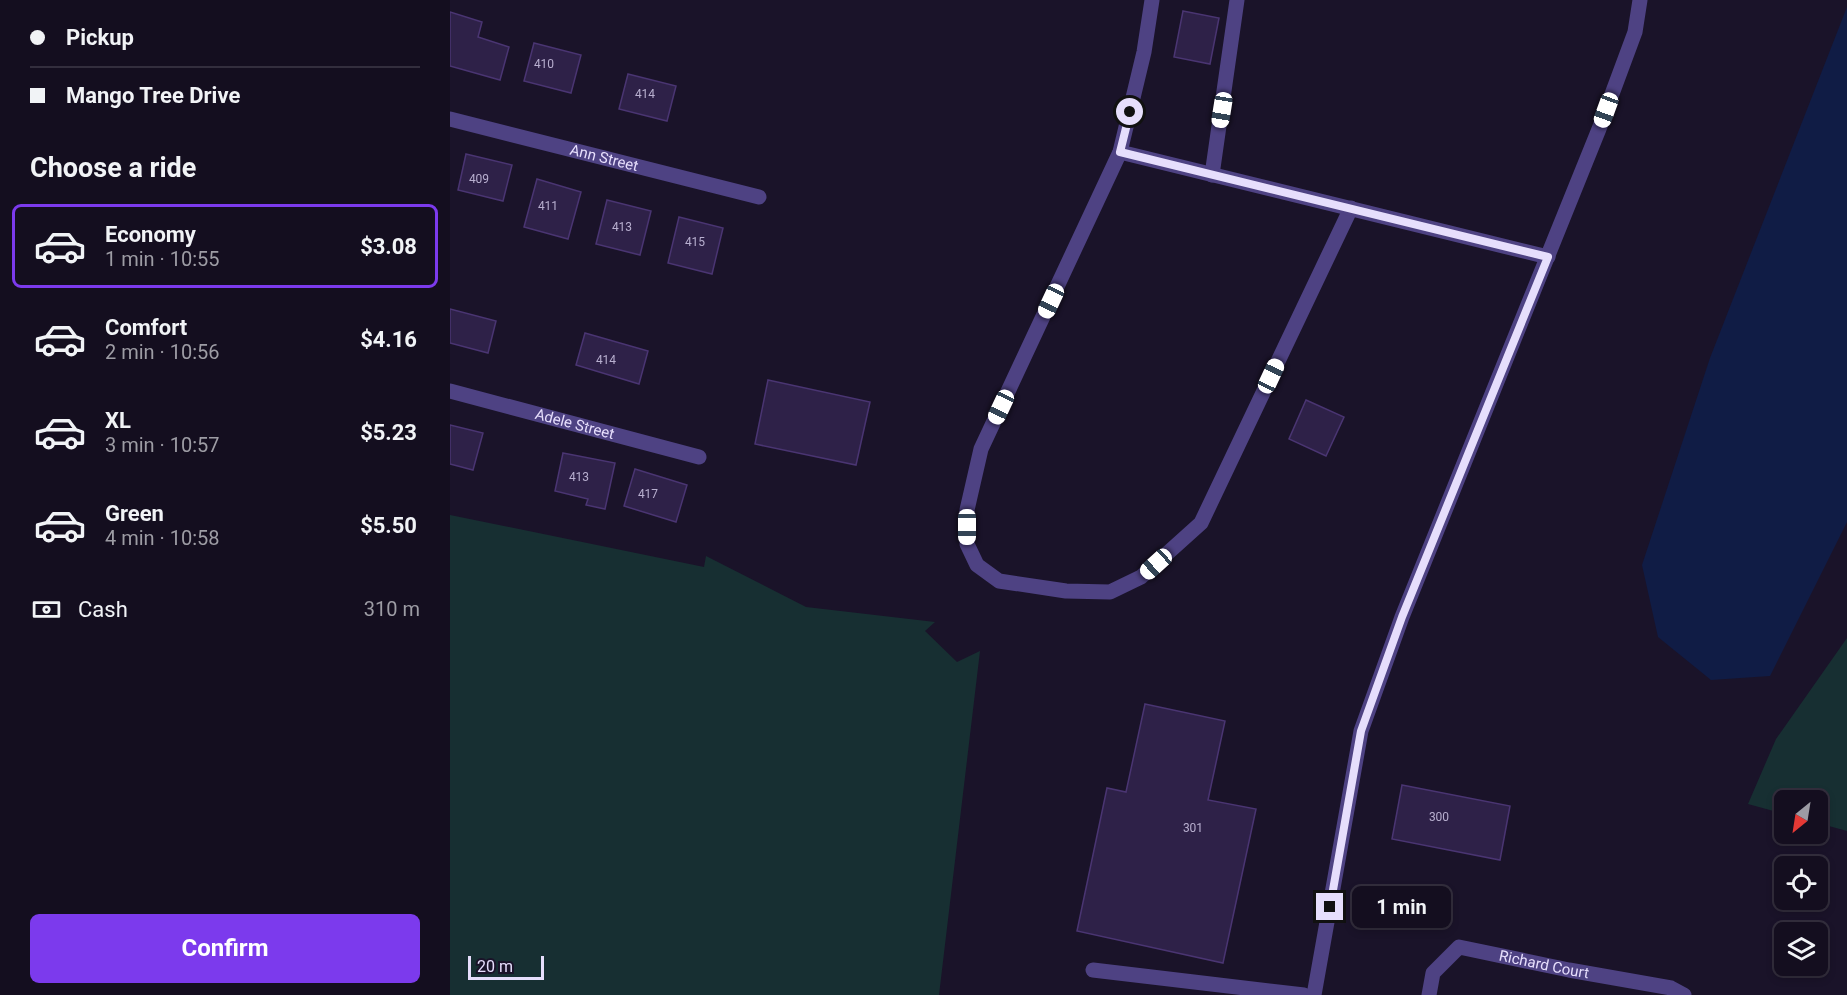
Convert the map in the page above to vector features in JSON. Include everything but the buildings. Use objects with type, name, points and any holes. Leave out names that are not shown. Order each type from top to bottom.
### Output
[{"type":"street","points":[[1152,0],[1144,52],[1120,152],[981,450],[967,510],[967,544],[977,565],[999,581],[1066,591],[1110,592],[1141,577],[1201,523],[1351,208]]},
{"type":"street","points":[[1212,175],[1237,0]]},
{"type":"street","points":[[1314,995],[1361,731],[1402,617],[1599,129],[1635,32],[1640,0]]},
{"type":"street","name":"Ann Street","points":[[450,119],[759,197]]},
{"type":"street","points":[[1120,152],[1548,257]]},
{"type":"street","name":"Adele Street","points":[[450,391],[699,457]]},
{"type":"street","name":"Richard Court","points":[[1429,995],[1433,973],[1459,947],[1671,988],[1684,995]]},
{"type":"street","points":[[1093,970],[1304,995]]},
{"type":"green space","points":[[450,515],[704,567],[706,556],[806,607],[935,622],[925,631],[957,662],[980,651],[939,995],[450,995]]},
{"type":"green space","points":[[1847,638],[1847,831],[1828,826],[1828,790],[1774,790],[1774,811],[1748,804],[1776,739]]},
{"type":"water","points":[[1847,7],[1847,522],[1770,676],[1711,680],[1658,637],[1642,565],[1710,358]]},
{"type":"route","points":[[1130,112],[1120,152],[1548,257],[1402,617],[1361,731],[1330,907]]}]
